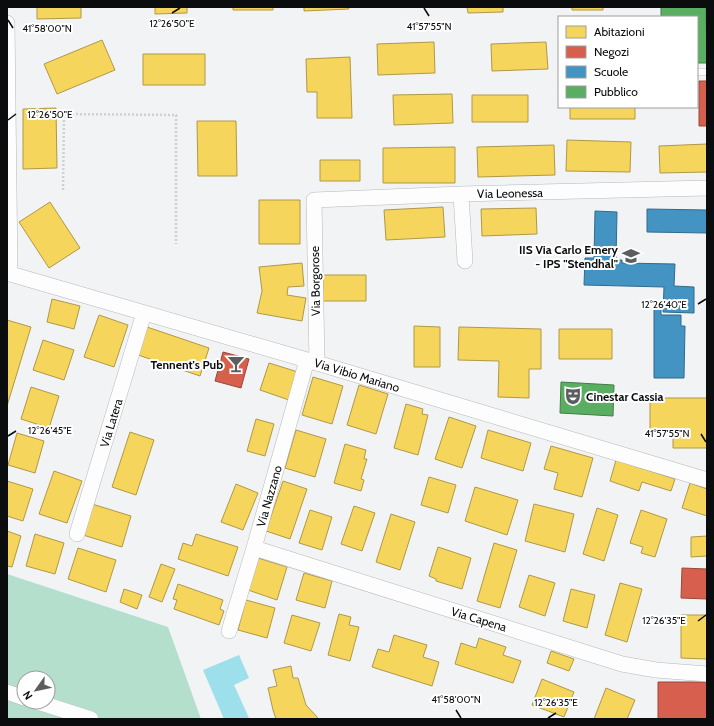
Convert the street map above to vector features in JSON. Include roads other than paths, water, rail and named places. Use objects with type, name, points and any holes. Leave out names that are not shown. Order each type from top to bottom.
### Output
[{"type":"street","points":[[7,23],[8,273]]},
{"type":"street","name":"Via Leonessa","points":[[314,200],[461,194],[707,188]]},
{"type":"street","points":[[461,194],[465,261]]},
{"type":"street","name":"Via Borgorose","points":[[312,361],[314,200]]},
{"type":"street","name":"Via Vibio Mariano","points":[[8,273],[312,361],[707,480]]},
{"type":"street","name":"Via Latera","points":[[77,534],[144,313]]},
{"type":"street","name":"Via Nazzano","points":[[229,631],[312,361]]},
{"type":"street","name":"Via Capena","points":[[254,548],[622,664],[656,670],[707,674]]},
{"type":"street","points":[[56,708],[91,719]]},
{"type":"water","points":[[239,655],[249,678],[234,685],[249,718],[224,719],[203,670]]},
{"type":"place","name":"IIS Via Carlo Emery - IPS \"Stendhal\"","points":[[631,256]]},
{"type":"place","name":"Tennent's Pub","points":[[236,364]]},
{"type":"place","name":"Cinestar Cassia","points":[[573,396]]}]
